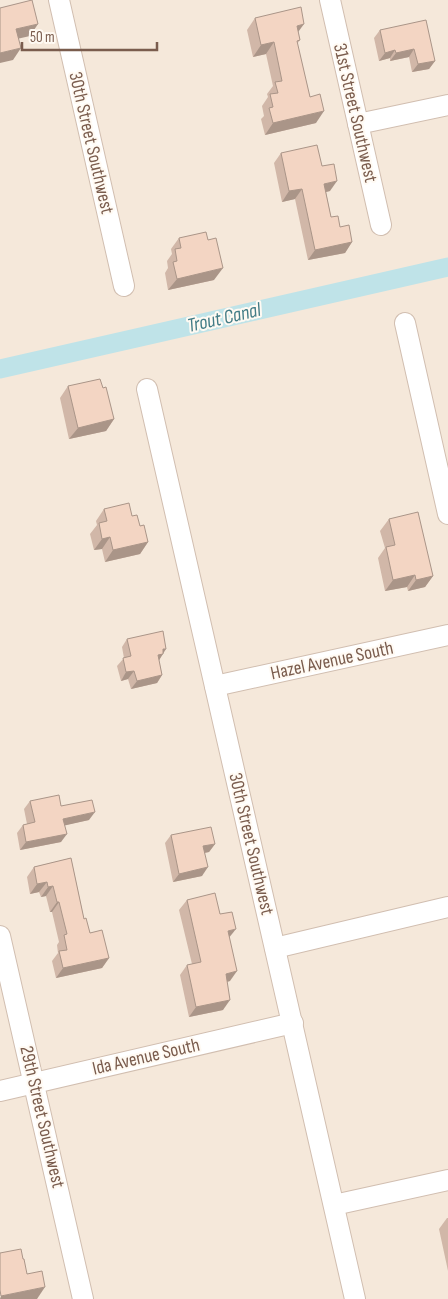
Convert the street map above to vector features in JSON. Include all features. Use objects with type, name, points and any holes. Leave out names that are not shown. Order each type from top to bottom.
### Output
[{"type":"street","name":"30th Street Southwest","points":[[59,0],[124,286]]},
{"type":"street","name":"31st Street Southwest","points":[[330,0],[381,225]]},
{"type":"street","points":[[358,124],[448,105]]},
{"type":"street","points":[[405,323],[448,514]]},
{"type":"street","name":"30th Street Southwest","points":[[147,389],[355,1299]]},
{"type":"street","name":"Hazel Avenue South","points":[[215,686],[448,635]]},
{"type":"street","points":[[275,948],[448,907]]},
{"type":"street","name":"29th Street Southwest","points":[[0,936],[83,1299]]},
{"type":"street","name":"Ida Avenue South","points":[[0,1091],[292,1023]]},
{"type":"street","points":[[334,1205],[448,1180]]},
{"type":"shaded area","points":[[0,0],[448,0],[448,1299],[0,1299]]},
{"type":"building","points":[[32,0],[38,24],[16,29],[21,48],[0,53],[0,8]]},
{"type":"building","points":[[301,7],[304,24],[297,26],[300,40],[297,41],[310,97],[320,94],[324,111],[273,123],[269,108],[273,107],[270,94],[278,93],[275,82],[282,81],[274,42],[261,45],[255,18]]},
{"type":"building","points":[[426,20],[435,61],[418,64],[414,49],[396,53],[395,50],[385,53],[380,30]]},
{"type":"building","points":[[317,145],[322,166],[334,164],[337,181],[324,184],[331,217],[338,216],[340,227],[349,225],[352,242],[315,250],[302,189],[289,191],[281,153]]},
{"type":"building","points":[[206,232],[208,240],[216,238],[223,268],[177,279],[173,262],[177,261],[175,249],[181,248],[179,238]]},
{"type":"building","points":[[100,379],[103,388],[106,387],[114,419],[78,428],[68,386]]},
{"type":"building","points":[[129,503],[132,516],[137,515],[140,526],[144,525],[148,542],[113,550],[110,537],[102,539],[99,523],[107,521],[104,509]]},
{"type":"building","points":[[418,512],[433,576],[416,580],[415,575],[393,580],[386,547],[395,545],[389,519]]},
{"type":"building","points":[[163,631],[166,649],[163,649],[163,654],[158,655],[162,675],[137,681],[134,671],[126,672],[123,658],[131,656],[127,639]]},
{"type":"building","points":[[59,795],[61,806],[92,800],[95,812],[63,819],[67,834],[26,842],[23,825],[35,822],[30,801]]},
{"type":"building","points":[[211,827],[215,844],[203,846],[208,867],[179,874],[171,835]]},
{"type":"building","points":[[71,858],[84,919],[86,918],[90,933],[102,930],[109,958],[63,968],[59,951],[67,950],[64,935],[67,934],[59,902],[57,902],[53,886],[48,887],[47,882],[37,884],[34,867]]},
{"type":"building","points":[[215,893],[220,914],[232,912],[236,929],[228,931],[237,971],[226,974],[230,1000],[196,1007],[187,965],[201,962],[187,900]]},
{"type":"building","points":[[21,1249],[27,1274],[42,1271],[45,1287],[1,1296],[0,1253]]},
{"type":"waterway","name":"Trout Canal","points":[[0,369],[448,267]]}]
